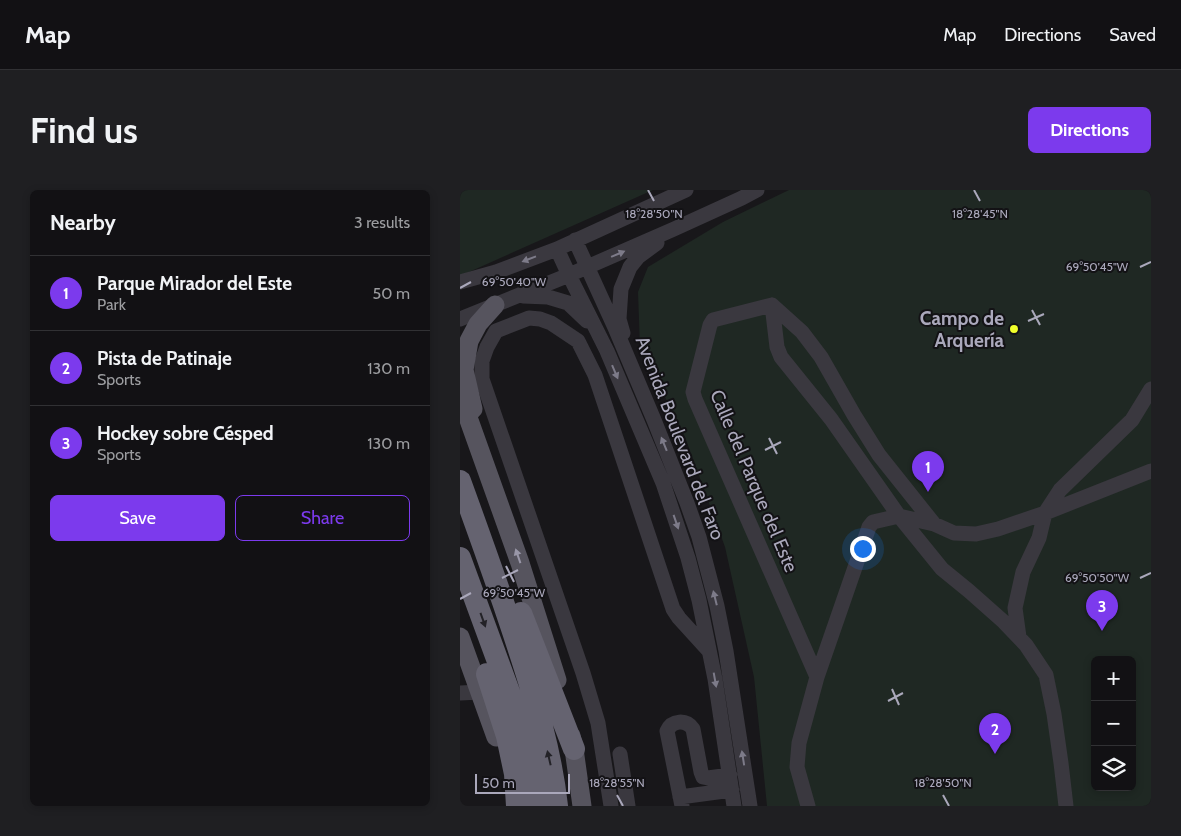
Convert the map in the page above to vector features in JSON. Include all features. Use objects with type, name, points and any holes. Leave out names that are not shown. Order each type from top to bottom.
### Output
[{"type":"highway","points":[[460,480],[471,495],[532,639],[574,749]]},
{"type":"highway","points":[[460,480],[495,576],[538,710],[555,782],[558,806]]},
{"type":"highway","points":[[460,558],[515,708],[535,786],[536,806]]},
{"type":"highway","points":[[460,603],[493,690],[507,736],[515,774],[517,806]]},
{"type":"main road","points":[[485,462],[464,370],[468,341],[478,324],[495,305]]},
{"type":"main road","points":[[460,395],[520,563],[563,697],[574,749],[582,806]]},
{"type":"main road","points":[[460,637],[508,774],[517,806]]},
{"type":"street","points":[[460,282],[496,272],[557,248],[686,190]]},
{"type":"street","points":[[460,319],[569,275],[757,190]]},
{"type":"street","points":[[629,361],[620,319],[621,289],[630,267],[638,258],[674,229]]},
{"type":"street","name":"Avenida Boulevard del Faro","points":[[575,240],[629,361],[688,503],[718,606],[750,806]]},
{"type":"street","name":"Avenida Boulevard del Faro","points":[[557,248],[606,351],[666,493],[690,566],[700,600],[734,806]]},
{"type":"street","points":[[517,296],[548,296],[568,303],[590,324],[606,351]]},
{"type":"street","points":[[772,305],[777,347],[781,357],[831,419],[899,516],[942,569],[983,603],[1019,637],[1046,675],[1054,714],[1066,806]]},
{"type":"street","points":[[772,305],[807,338],[821,357],[879,455],[934,524]]},
{"type":"street","name":"Calle del Parque del Este","points":[[772,305],[713,320],[694,392],[699,408],[817,677]]},
{"type":"street","points":[[611,806],[598,723],[583,673],[482,379],[482,361],[496,331],[529,318],[540,319],[551,323],[578,341],[595,375],[673,609],[709,651]]},
{"type":"street","points":[[1019,637],[1015,608],[1023,572],[1039,538],[1045,513],[1060,490],[1132,420],[1151,389]]},
{"type":"street","points":[[808,806],[797,767],[799,743],[817,677],[868,527],[873,522],[899,516],[934,524],[954,533],[976,534],[998,529],[1045,513],[1151,471]]},
{"type":"street","points":[[460,693],[480,692]]},
{"type":"street","points":[[683,722],[690,724],[693,729],[703,777],[731,783],[705,800],[681,802],[667,731],[669,726],[683,722]]},
{"type":"street","points":[[620,754],[628,806]]},
{"type":"shaded area","points":[[460,190],[653,190],[460,276]]},
{"type":"shaded area","points":[[789,190],[1151,190],[1151,806],[767,806],[754,677],[725,547],[685,437],[640,347],[638,292],[648,267],[723,222]]},
{"type":"place","name":"Campo de Arquería","points":[[1014,329]]},
{"type":"place","name":"Parque Mirador del Este","points":[[928,492]]},
{"type":"place","name":"Hockey sobre Césped","points":[[1102,631]]},
{"type":"place","name":"Pista de Patinaje","points":[[995,754]]}]
